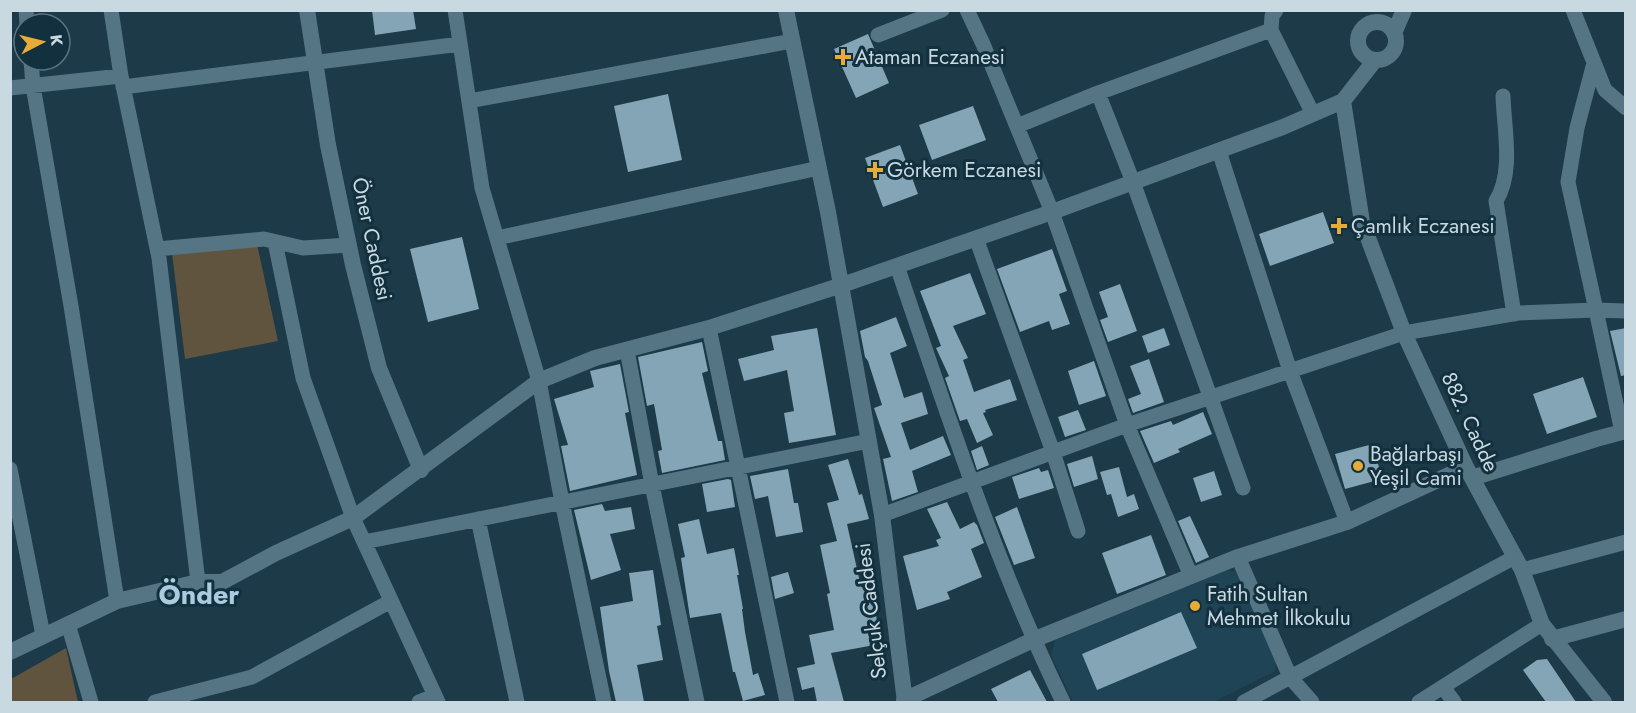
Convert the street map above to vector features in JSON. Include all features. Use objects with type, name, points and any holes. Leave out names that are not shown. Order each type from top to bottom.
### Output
[{"type":"street","points":[[111,10],[122,82],[157,249],[198,582]]},
{"type":"street","name":"Öner Caddesi","points":[[307,10],[328,145],[349,245],[379,368],[421,470]]},
{"type":"street","points":[[455,10],[482,188],[539,381],[604,702]]},
{"type":"street","name":"Selçuk Caddesi","points":[[786,10],[842,285],[870,441],[882,515],[904,701]]},
{"type":"street","points":[[878,35],[942,10]]},
{"type":"street","points":[[967,10],[1052,212],[1127,425],[1191,576]]},
{"type":"street","points":[[1276,10],[1272,16],[1271,30],[1313,114]]},
{"type":"street","points":[[1394,33],[1388,26],[1368,17],[1359,35],[1358,44],[1367,57],[1375,60],[1384,58],[1392,52],[1395,43],[1394,33],[1404,10]]},
{"type":"street","points":[[1573,10],[1605,90],[1626,108]]},
{"type":"street","points":[[1017,126],[1098,93],[1271,30]]},
{"type":"street","points":[[469,101],[792,41]]},
{"type":"street","points":[[10,88],[122,82],[316,63],[460,44]]},
{"type":"street","points":[[10,651],[117,601],[198,582],[222,582],[276,553],[353,518],[539,381],[595,358],[709,328],[842,285],[1219,151],[1342,101],[1375,60]]},
{"type":"street","points":[[904,701],[1033,640],[1238,557],[1347,522],[1469,473],[1624,432],[1568,182],[1577,128],[1594,63]]},
{"type":"street","points":[[32,72],[117,601]]},
{"type":"street","points":[[1098,93],[1133,182],[1243,488]]},
{"type":"street","points":[[1503,96],[1505,177],[1503,191],[1496,201],[1514,314]]},
{"type":"street","name":"882. Cadde","points":[[1342,101],[1362,222],[1404,333],[1469,473],[1518,564],[1542,624],[1604,702]]},
{"type":"street","points":[[1219,151],[1290,371],[1347,522]]},
{"type":"street","points":[[497,238],[819,168]]},
{"type":"street","points":[[976,238],[1053,452],[1078,531]]},
{"type":"street","points":[[157,249],[264,239],[303,248],[349,245]]},
{"type":"street","points":[[275,242],[303,378],[353,518],[436,699],[419,702]]},
{"type":"street","points":[[897,266],[970,482],[1033,640],[1063,702]]},
{"type":"street","points":[[882,515],[1127,425],[1404,333],[1514,314],[1596,310],[1626,311]]},
{"type":"street","points":[[709,328],[787,702]]},
{"type":"street","points":[[627,350],[697,702]]},
{"type":"street","points":[[364,542],[870,441]]},
{"type":"street","points":[[10,469],[43,635]]},
{"type":"street","points":[[478,519],[517,702]]},
{"type":"street","points":[[1244,702],[1518,564],[1626,542]]},
{"type":"street","points":[[1238,557],[1290,677],[1312,702]]},
{"type":"street","points":[[155,702],[252,677],[391,601]]},
{"type":"street","points":[[1552,639],[1626,619]]},
{"type":"street","points":[[68,624],[91,702]]},
{"type":"street","points":[[1419,702],[1542,624]]},
{"type":"street","points":[[1443,687],[1454,702]]},
{"type":"shaded area","points":[[257,244],[278,341],[185,359],[172,253]]},
{"type":"shaded area","name":"Fatih Sultan Mehmet İlkokulu","points":[[1227,570],[1237,572],[1276,662],[1275,671],[1214,702],[1073,702],[1051,655],[1055,640]]},
{"type":"shaded area","points":[[66,648],[78,702],[11,702],[11,679]]},
{"type":"building","points":[[372,10],[413,10],[416,29],[375,35]]},
{"type":"building","points":[[868,34],[889,83],[856,98],[834,49]]},
{"type":"building","points":[[668,94],[682,160],[628,172],[614,106]]},
{"type":"building","points":[[973,106],[986,140],[932,160],[919,125]]},
{"type":"building","points":[[900,145],[918,194],[883,207],[865,158]]},
{"type":"building","points":[[1323,212],[1334,243],[1270,266],[1259,234]]},
{"type":"building","points":[[462,237],[479,309],[428,322],[410,249]]},
{"type":"building","points":[[1052,249],[1067,291],[1059,294],[1070,324],[1052,330],[1049,321],[1020,332],[997,269]]},
{"type":"building","points":[[970,273],[986,314],[953,326],[968,358],[963,360],[974,392],[1010,379],[1017,400],[985,410],[986,412],[983,413],[993,435],[977,443],[967,419],[960,421],[945,378],[949,376],[936,348],[941,346],[920,291]]},
{"type":"building","points":[[1120,284],[1137,331],[1108,342],[1100,320],[1108,317],[1099,292]]},
{"type":"building","points":[[896,317],[907,346],[890,353],[904,398],[922,392],[928,414],[901,423],[910,450],[943,436],[951,455],[912,471],[918,492],[892,501],[883,459],[891,457],[874,408],[882,405],[865,357],[860,331]]},
{"type":"building","points":[[817,328],[836,435],[789,443],[784,413],[794,411],[787,370],[744,381],[738,359],[774,350],[771,336]]},
{"type":"building","points":[[1164,328],[1170,345],[1148,353],[1142,336]]},
{"type":"building","points":[[1626,328],[1626,375],[1621,376],[1610,331]]},
{"type":"building","points":[[702,342],[708,371],[702,373],[718,441],[722,441],[725,460],[662,473],[658,451],[662,450],[654,404],[647,406],[638,357]]},
{"type":"building","points":[[1149,359],[1164,402],[1133,413],[1128,399],[1141,394],[1130,366]]},
{"type":"building","points":[[1094,361],[1106,396],[1079,405],[1068,371]]},
{"type":"building","points":[[620,364],[629,412],[625,413],[637,475],[570,491],[561,446],[568,445],[554,399],[594,387],[590,371]]},
{"type":"building","points":[[1583,377],[1597,417],[1547,434],[1533,394]]},
{"type":"building","points":[[1078,410],[1086,430],[1065,437],[1058,417]]},
{"type":"building","points":[[1203,412],[1212,434],[1154,463],[1140,431],[1171,421],[1173,425]]},
{"type":"building","name":"Bağlarbaşı Yeşil Cami","points":[[1373,444],[1382,479],[1345,489],[1335,454]]},
{"type":"building","points":[[982,446],[989,465],[977,470],[971,451]]},
{"type":"building","points":[[1092,456],[1098,479],[1074,487],[1067,464]]},
{"type":"building","points":[[848,459],[869,519],[847,524],[861,587],[872,585],[880,644],[831,653],[844,702],[817,702],[814,687],[802,690],[797,668],[815,664],[809,635],[834,630],[827,594],[830,593],[820,545],[837,541],[827,503],[839,500],[828,465]]},
{"type":"building","points":[[1119,467],[1127,497],[1134,494],[1139,509],[1118,517],[1111,494],[1107,495],[1100,472]]},
{"type":"building","points":[[1039,468],[1041,472],[1048,470],[1054,488],[1019,499],[1012,477]]},
{"type":"building","points":[[788,469],[794,503],[798,503],[803,532],[776,537],[768,496],[755,499],[750,476]]},
{"type":"building","points":[[1214,471],[1222,495],[1201,502],[1193,478]]},
{"type":"building","points":[[731,480],[735,507],[707,512],[702,484]]},
{"type":"building","points":[[947,502],[960,529],[974,522],[977,525],[984,543],[971,549],[982,577],[947,592],[950,599],[917,610],[903,556],[939,546],[936,540],[941,538],[927,509]]},
{"type":"building","points":[[602,504],[605,511],[631,507],[635,529],[610,534],[621,570],[591,580],[574,510]]},
{"type":"building","points":[[1017,507],[1035,558],[1014,565],[995,517]]},
{"type":"building","points":[[1190,516],[1209,557],[1196,563],[1178,521]]},
{"type":"building","points":[[699,519],[707,554],[734,548],[753,675],[758,673],[765,695],[743,701],[735,672],[733,672],[721,613],[690,618],[681,558],[685,557],[678,524]]},
{"type":"building","points":[[1151,535],[1166,575],[1117,594],[1102,553]]},
{"type":"building","points":[[653,570],[661,625],[657,626],[663,660],[637,665],[644,702],[616,702],[600,607],[633,601],[629,573]]},
{"type":"building","points":[[788,572],[794,593],[775,599],[771,577]]},
{"type":"building","points":[[1181,612],[1197,648],[1097,690],[1082,654]]},
{"type":"building","points":[[1547,659],[1576,702],[1546,702],[1523,670],[1537,660]]},
{"type":"building","points":[[1030,670],[1047,702],[998,702],[991,689]]},
{"type":"place","name":"Ataman Eczanesi","points":[[843,57]]},
{"type":"place","name":"Görkem Eczanesi","points":[[875,170]]},
{"type":"place","name":"Çamlık Eczanesi","points":[[1339,226]]},
{"type":"place","name":"Bağlarbaşı Yeşil Cami","points":[[1358,466]]},
{"type":"place","name":"Fatih Sultan Mehmet İlkokulu","points":[[1195,606]]},
{"type":"district","name":"Önder","points":[[199,594]]}]
